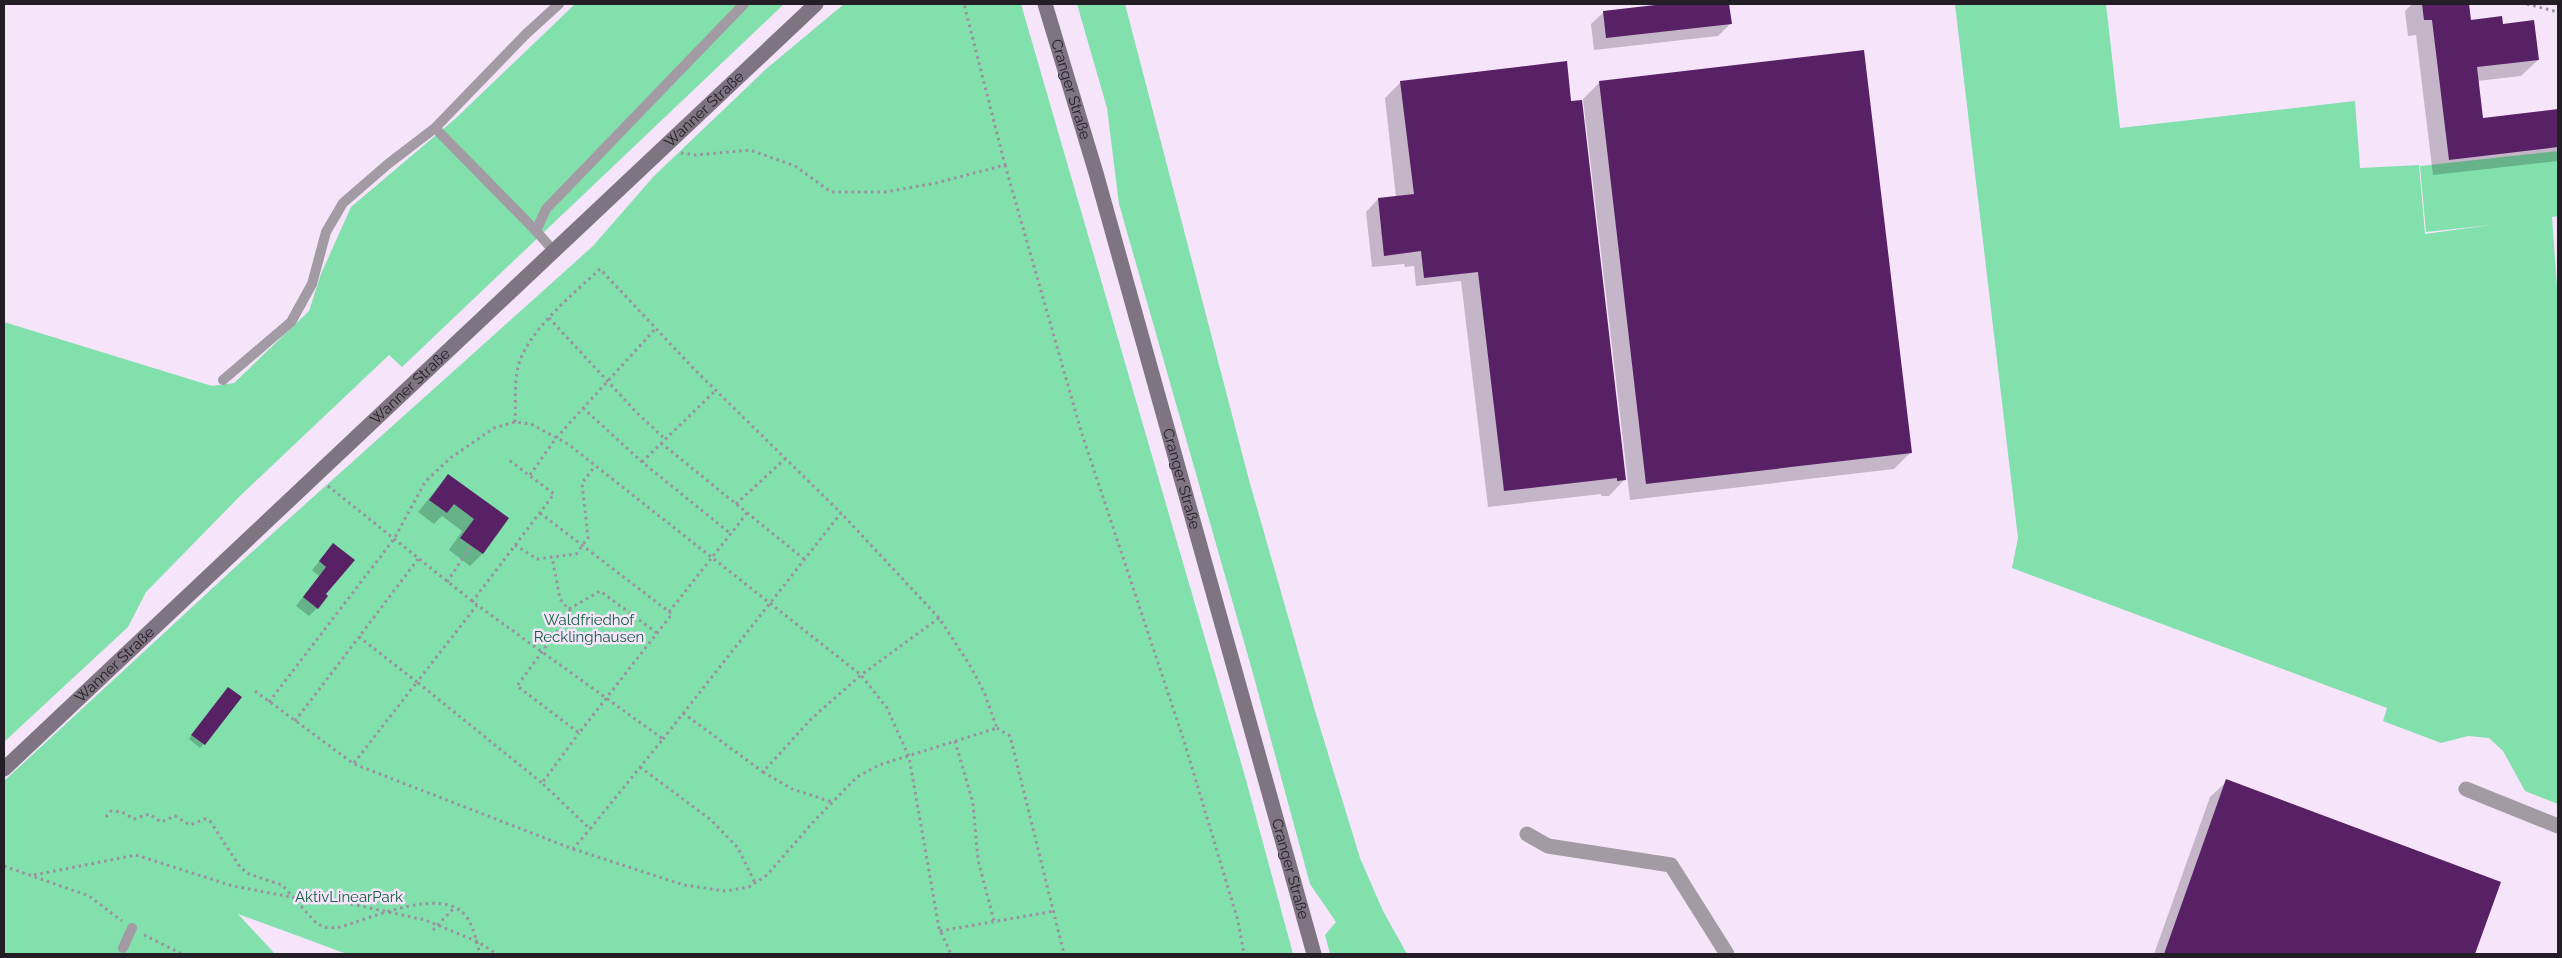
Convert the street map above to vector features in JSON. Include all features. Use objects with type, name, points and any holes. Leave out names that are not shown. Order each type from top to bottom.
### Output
[{"type":"street","name":"Wanner Straße","points":[[4,769],[816,4]]},
{"type":"street","name":"Cranger Straße","points":[[1045,4],[1096,173],[1314,954]]},
{"type":"street","points":[[2466,789],[2558,826]]},
{"type":"street","points":[[1527,834],[1548,846],[1671,865],[1727,954]]},
{"type":"lane","points":[[223,380],[292,322],[312,284],[326,232],[343,203],[388,164],[435,128],[526,34],[560,4]]},
{"type":"lane","points":[[536,230],[546,209],[744,4]]},
{"type":"lane","points":[[435,128],[536,230],[553,250]]},
{"type":"lane","points":[[123,948],[132,928]]},
{"type":"path","points":[[964,4],[1005,165],[1081,431],[1184,741],[1238,921],[1244,954]]},
{"type":"path","points":[[2527,4],[2558,12]]},
{"type":"path","points":[[664,146],[683,153],[696,155],[750,150],[795,166],[831,192],[885,192],[936,183],[1005,165]]},
{"type":"path","points":[[515,422],[519,364],[530,343],[549,318],[600,269],[716,390],[841,513],[940,618],[971,667],[984,692],[997,728],[1010,736],[1064,954]]},
{"type":"path","points":[[549,318],[636,412],[665,439]]},
{"type":"path","points":[[530,475],[556,438],[656,328]]},
{"type":"path","points":[[642,462],[716,390]]},
{"type":"path","points":[[583,408],[642,462],[731,534]]},
{"type":"path","points":[[269,702],[394,539],[426,482],[449,459],[494,428],[515,422],[531,424],[556,438],[595,466],[861,675],[886,708],[909,757],[940,931],[951,954]]},
{"type":"path","points":[[661,443],[804,559]]},
{"type":"path","points":[[736,504],[786,458]]},
{"type":"path","points":[[472,602],[554,494],[509,460]]},
{"type":"path","points":[[515,545],[537,559],[576,554],[588,538],[582,483],[595,466]]},
{"type":"path","points":[[316,475],[472,602],[663,739]]},
{"type":"path","points":[[540,513],[670,612]]},
{"type":"path","points":[[542,783],[672,614],[670,612],[748,513]]},
{"type":"path","points":[[573,849],[663,739],[841,513]]},
{"type":"path","points":[[447,582],[471,546]]},
{"type":"path","points":[[552,557],[560,599],[571,612],[517,686],[579,733]]},
{"type":"path","points":[[295,721],[418,559]]},
{"type":"path","points":[[569,610],[600,591],[656,633]]},
{"type":"path","points":[[354,764],[477,605]]},
{"type":"path","points":[[763,772],[812,718],[861,675],[940,618]]},
{"type":"path","points":[[359,637],[542,783],[590,829]]},
{"type":"path","points":[[254,692],[354,764],[573,849],[684,885],[725,891],[749,887],[767,875],[832,802],[857,777],[879,766],[997,728]]},
{"type":"path","points":[[683,713],[763,772],[792,789],[832,802]]},
{"type":"path","points":[[955,741],[973,803],[978,860],[994,921]]},
{"type":"path","points":[[640,767],[711,820],[738,848],[754,883]]},
{"type":"path","points":[[106,817],[116,810],[131,819],[149,814],[162,822],[175,816],[190,825],[205,819],[210,821],[240,868],[259,879],[282,885],[313,921],[328,928],[340,928],[421,904],[435,903],[454,907],[464,914],[480,954]]},
{"type":"path","points":[[34,875],[136,855],[233,886],[291,897],[342,902],[392,912],[438,925],[476,941],[498,954]]},
{"type":"path","points":[[4,866],[89,896],[132,928],[182,954]]},
{"type":"path","points":[[434,930],[453,909]]},
{"type":"path","points":[[940,931],[1054,911]]},
{"type":"green space","points":[[575,4],[784,4],[402,367],[389,355],[240,496],[146,592],[128,627],[4,742],[4,322],[212,386],[234,383],[309,311],[321,274],[351,207],[455,119]]},
{"type":"green space","points":[[844,4],[1021,4],[1246,780],[1293,954],[347,954],[238,914],[275,954],[4,954],[4,781],[243,560],[593,246],[654,176],[766,69]]},
{"type":"green space","points":[[1077,4],[1125,4],[1249,480],[1315,711],[1360,858],[1383,911],[1407,954],[1330,954],[1325,935],[1336,922],[1310,884],[1252,670],[1119,204],[1107,108]]},
{"type":"green space","points":[[1955,4],[2106,4],[2120,128],[2355,101],[2360,168],[2419,165],[2425,234],[2491,225],[2426,232],[2420,166],[2558,151],[2558,216],[2552,217],[2558,301],[2558,804],[2525,791],[2503,751],[2489,738],[2468,736],[2441,743],[2383,721],[2387,708],[2012,568],[2018,538]]},
{"type":"building","points":[[1664,4],[1729,4],[1732,24],[1606,38],[1603,11]]},
{"type":"building","points":[[2422,4],[2469,4],[2471,20],[2502,16],[2503,24],[2534,20],[2539,60],[2477,67],[2483,118],[2558,109],[2558,147],[2449,160],[2432,20],[2424,20]]},
{"type":"building","points":[[1864,50],[1912,453],[1646,484],[1599,81]]},
{"type":"building","points":[[1567,61],[1571,101],[1582,100],[1626,480],[1617,481],[1617,478],[1504,491],[1478,272],[1424,278],[1421,251],[1384,256],[1378,198],[1414,194],[1400,81]]},
{"type":"building","points":[[448,474],[509,518],[483,554],[460,538],[474,519],[454,504],[447,513],[429,500]]},
{"type":"building","points":[[333,543],[355,560],[326,594],[328,596],[318,609],[303,597],[326,567],[319,561]]},
{"type":"building","points":[[228,687],[242,697],[205,745],[191,735]]},
{"type":"building","points":[[2226,779],[2501,882],[2475,954],[2164,954]]},
{"type":"park label","name":"Waldfriedhof Recklinghausen","points":[[589,628]]},
{"type":"park label","name":"AktivLinearPark","points":[[349,897]]}]
